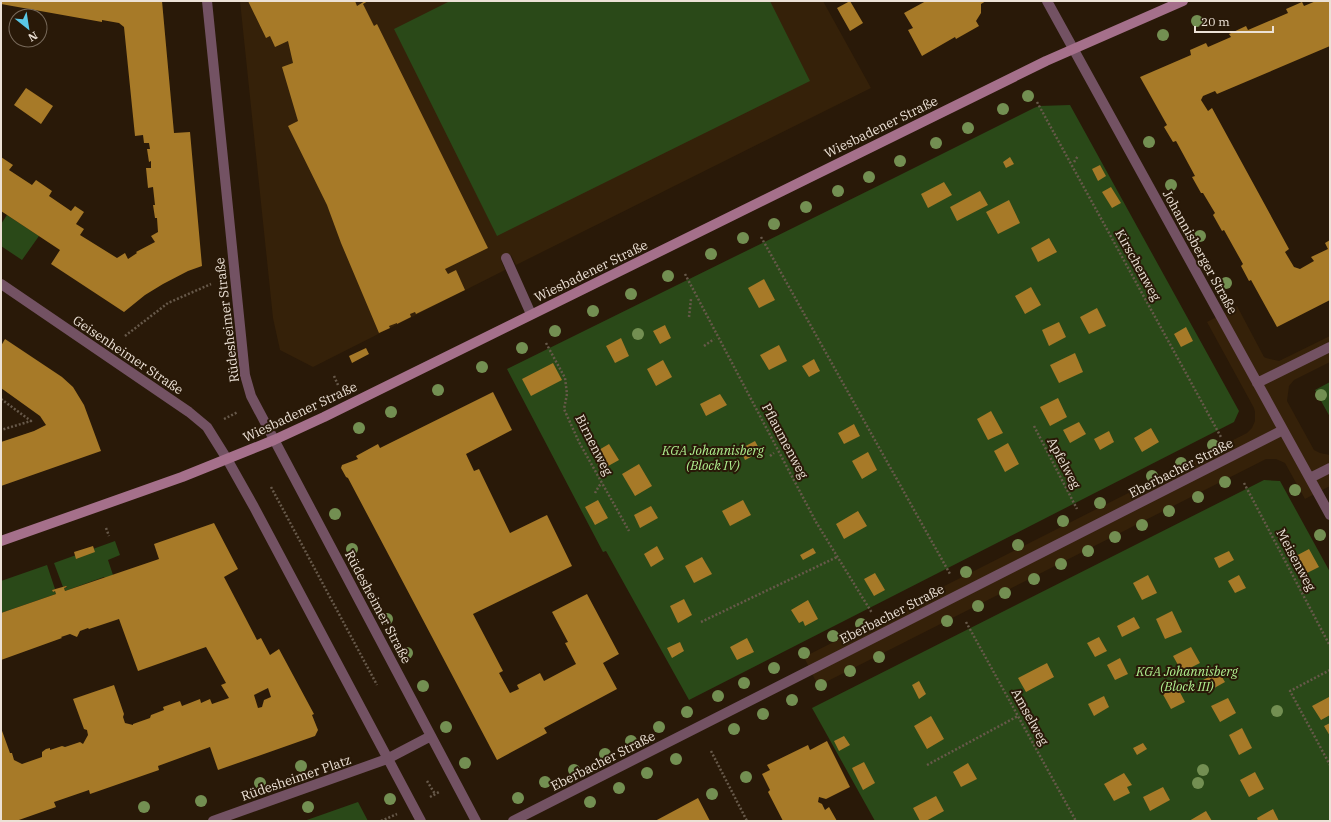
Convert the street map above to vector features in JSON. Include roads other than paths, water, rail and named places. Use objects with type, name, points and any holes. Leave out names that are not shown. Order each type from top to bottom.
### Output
[{"type":"street","name":"Rüdesheimer Straße","points":[[207,1],[245,374],[253,400],[476,821]]},
{"type":"street","name":"Johannisberger Straße","points":[[1048,1],[1330,515]]},
{"type":"street","name":"Wiesbadener Straße","points":[[1,541],[182,477],[274,440],[324,417],[1046,60],[1183,1]]},
{"type":"street","points":[[506,258],[531,314]]},
{"type":"street","name":"Geisenheimer Straße","points":[[1,284],[189,412],[207,427],[227,459]]},
{"type":"street","points":[[1257,383],[1330,346]]},
{"type":"street","name":"Eberbacher Straße","points":[[513,821],[1284,430]]},
{"type":"street","points":[[227,459],[420,821]]},
{"type":"street","points":[[1310,478],[1330,468]]},
{"type":"street","points":[[388,759],[432,736]]},
{"type":"street","name":"Rüdesheimer Platz","points":[[212,821],[388,759]]},
{"type":"park label","name":"KGA Johannisberg (Block IV)","points":[[713,458]]},
{"type":"park label","name":"KGA Johannisberg (Block III)","points":[[1187,678]]}]
